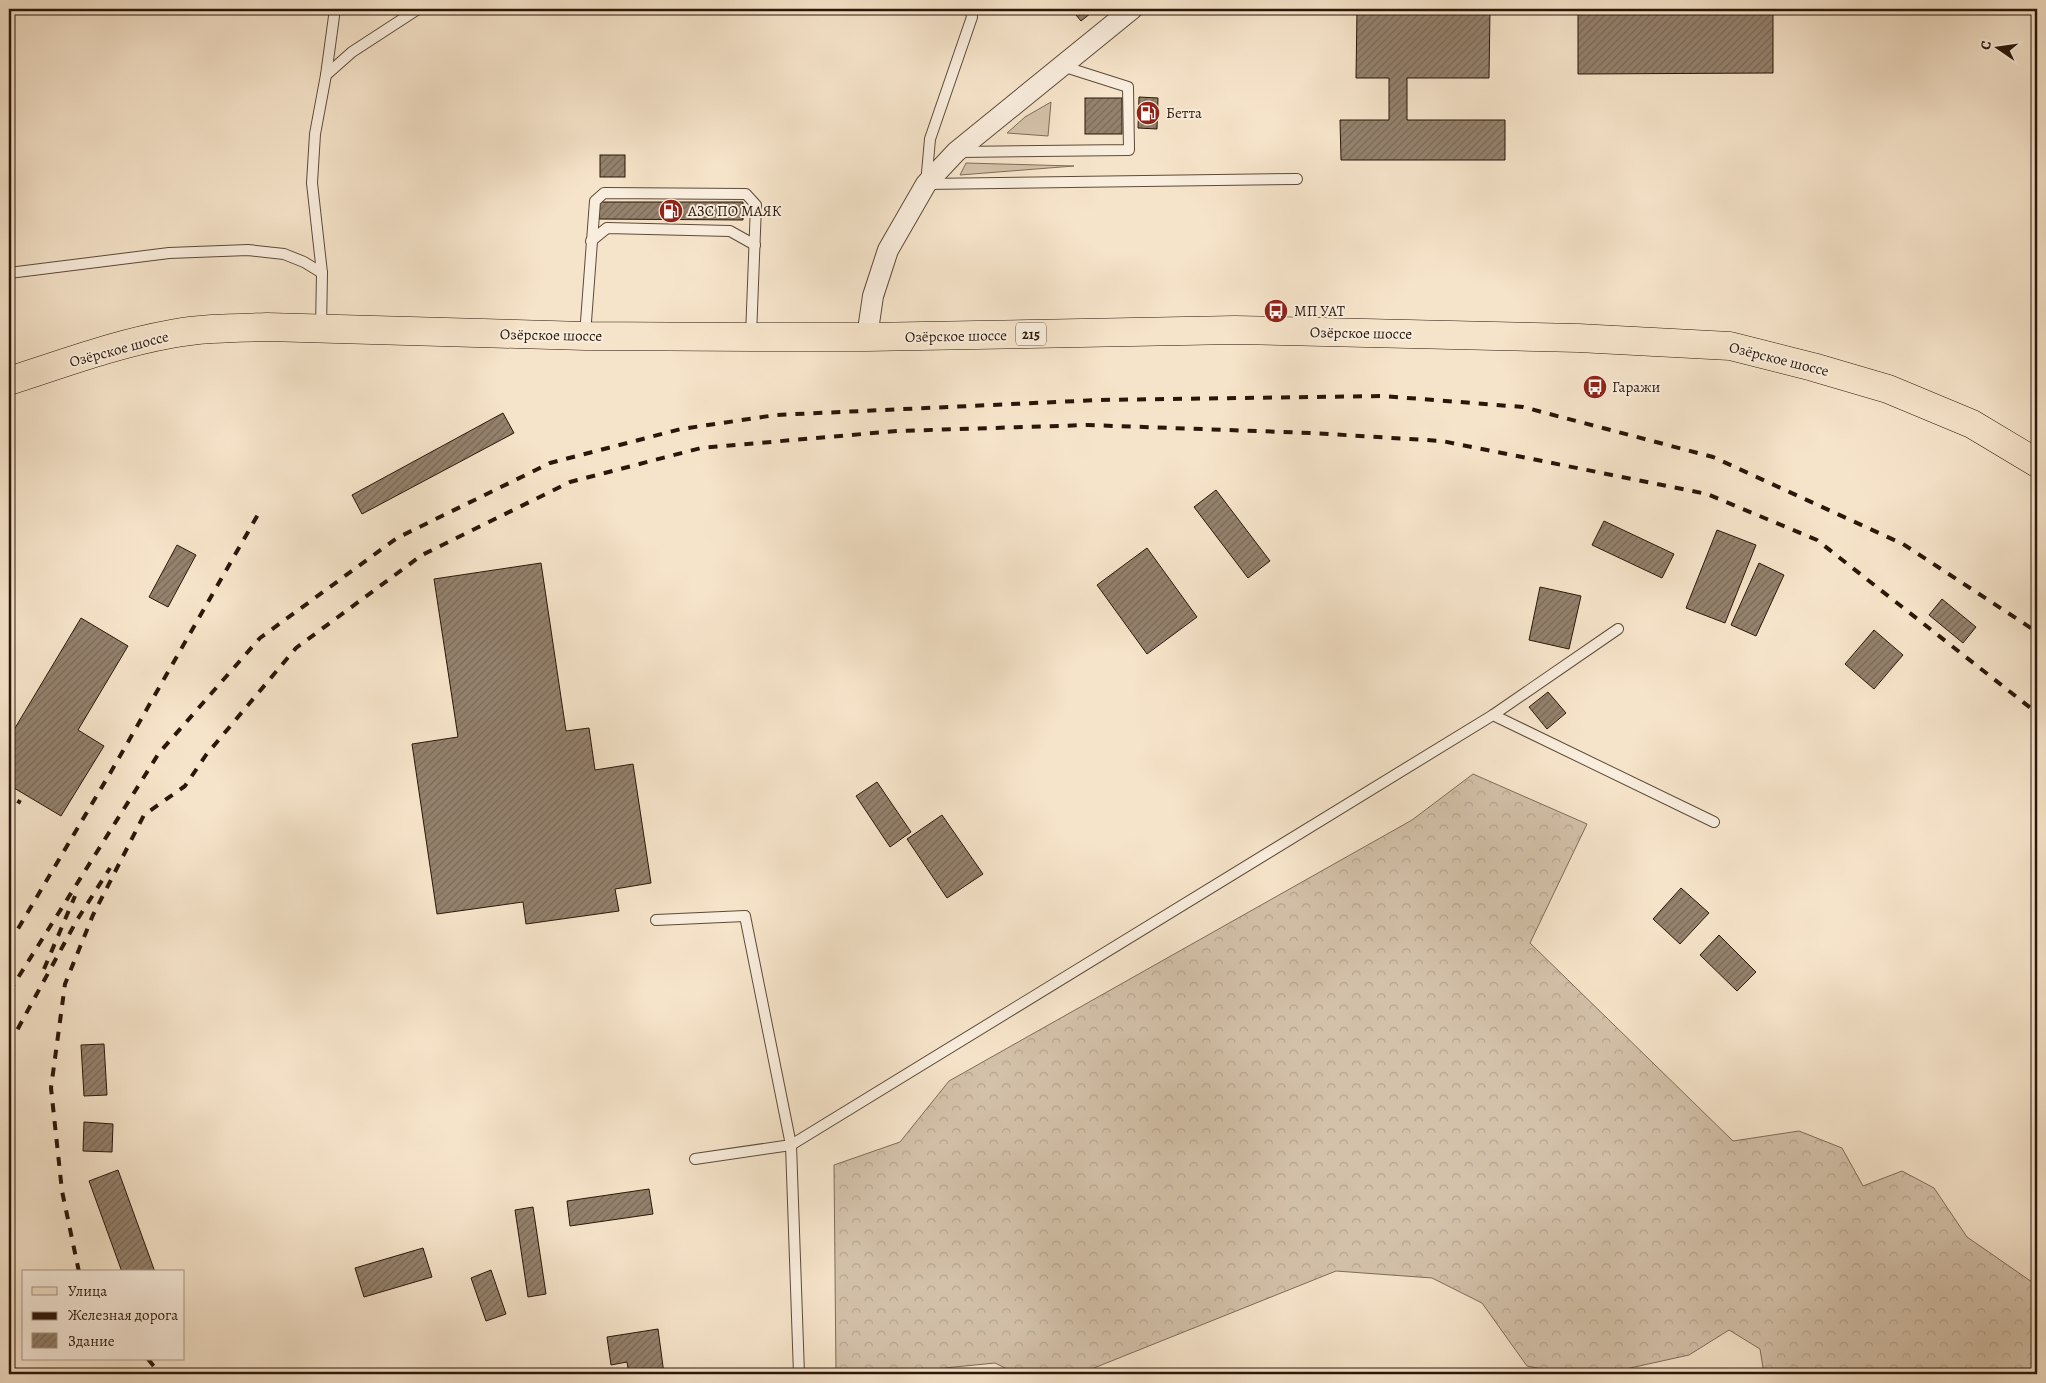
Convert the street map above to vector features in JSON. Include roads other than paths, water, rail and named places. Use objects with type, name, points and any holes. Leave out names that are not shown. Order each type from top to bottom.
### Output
[{"type":"main road","name":"Озёрское шоссе","points":[[9,381],[120,345],[173,334],[226,328],[320,328],[585,336],[751,337],[867,337],[1235,330],[1578,338],[1730,346],[1813,367],[1888,389],[1972,424],[2037,462]]},
{"type":"street","points":[[867,337],[873,296],[888,250],[926,184],[956,152],[1132,9]]},
{"type":"lane","points":[[320,328],[322,273],[312,183],[315,134],[326,75],[335,9]]},
{"type":"lane","points":[[326,75],[352,52],[418,9]]},
{"type":"lane","points":[[970,9],[972,17],[930,139],[926,184],[1296,179]]},
{"type":"lane","points":[[956,152],[1129,150],[1128,87],[1062,66]]},
{"type":"lane","points":[[585,336],[595,201],[604,193],[746,194],[756,205],[751,337]]},
{"type":"lane","points":[[591,241],[607,228],[730,231],[755,246]]},
{"type":"lane","points":[[9,272],[169,253],[248,250],[284,254],[304,262],[322,273]]},
{"type":"lane","points":[[695,1159],[791,1145],[1493,715],[1618,629]]},
{"type":"lane","points":[[1493,715],[1714,822]]},
{"type":"lane","points":[[656,920],[745,916],[791,1145],[799,1374]]},
{"type":"railway","points":[[9,992],[159,753],[260,638],[397,538],[550,463],[681,429],[776,415],[1099,400],[1383,396],[1523,407],[1713,457],[1903,544],[2037,632]]},
{"type":"railway","points":[[79,1270],[62,1191],[51,1088],[65,984],[93,915],[144,815],[185,786],[206,755],[296,648],[422,555],[570,482],[701,448],[897,431],[1088,425],[1312,433],[1442,441],[1707,494],[1817,540],[2037,713]]},
{"type":"railway","points":[[9,944],[112,770],[260,511]]},
{"type":"railway","points":[[9,819],[20,800]]},
{"type":"railway","points":[[9,1045],[77,920],[110,868]]},
{"type":"railway","points":[[44,969],[75,896]]},
{"type":"railway","points":[[149,1360],[160,1374]]},
{"type":"place","name":"Бетта","points":[[1148,113]]},
{"type":"place","name":"АЗС ПО МАЯК","points":[[671,211]]},
{"type":"place","name":"МП УАТ","points":[[1276,311]]},
{"type":"place","name":"Гаражи","points":[[1595,387]]}]
